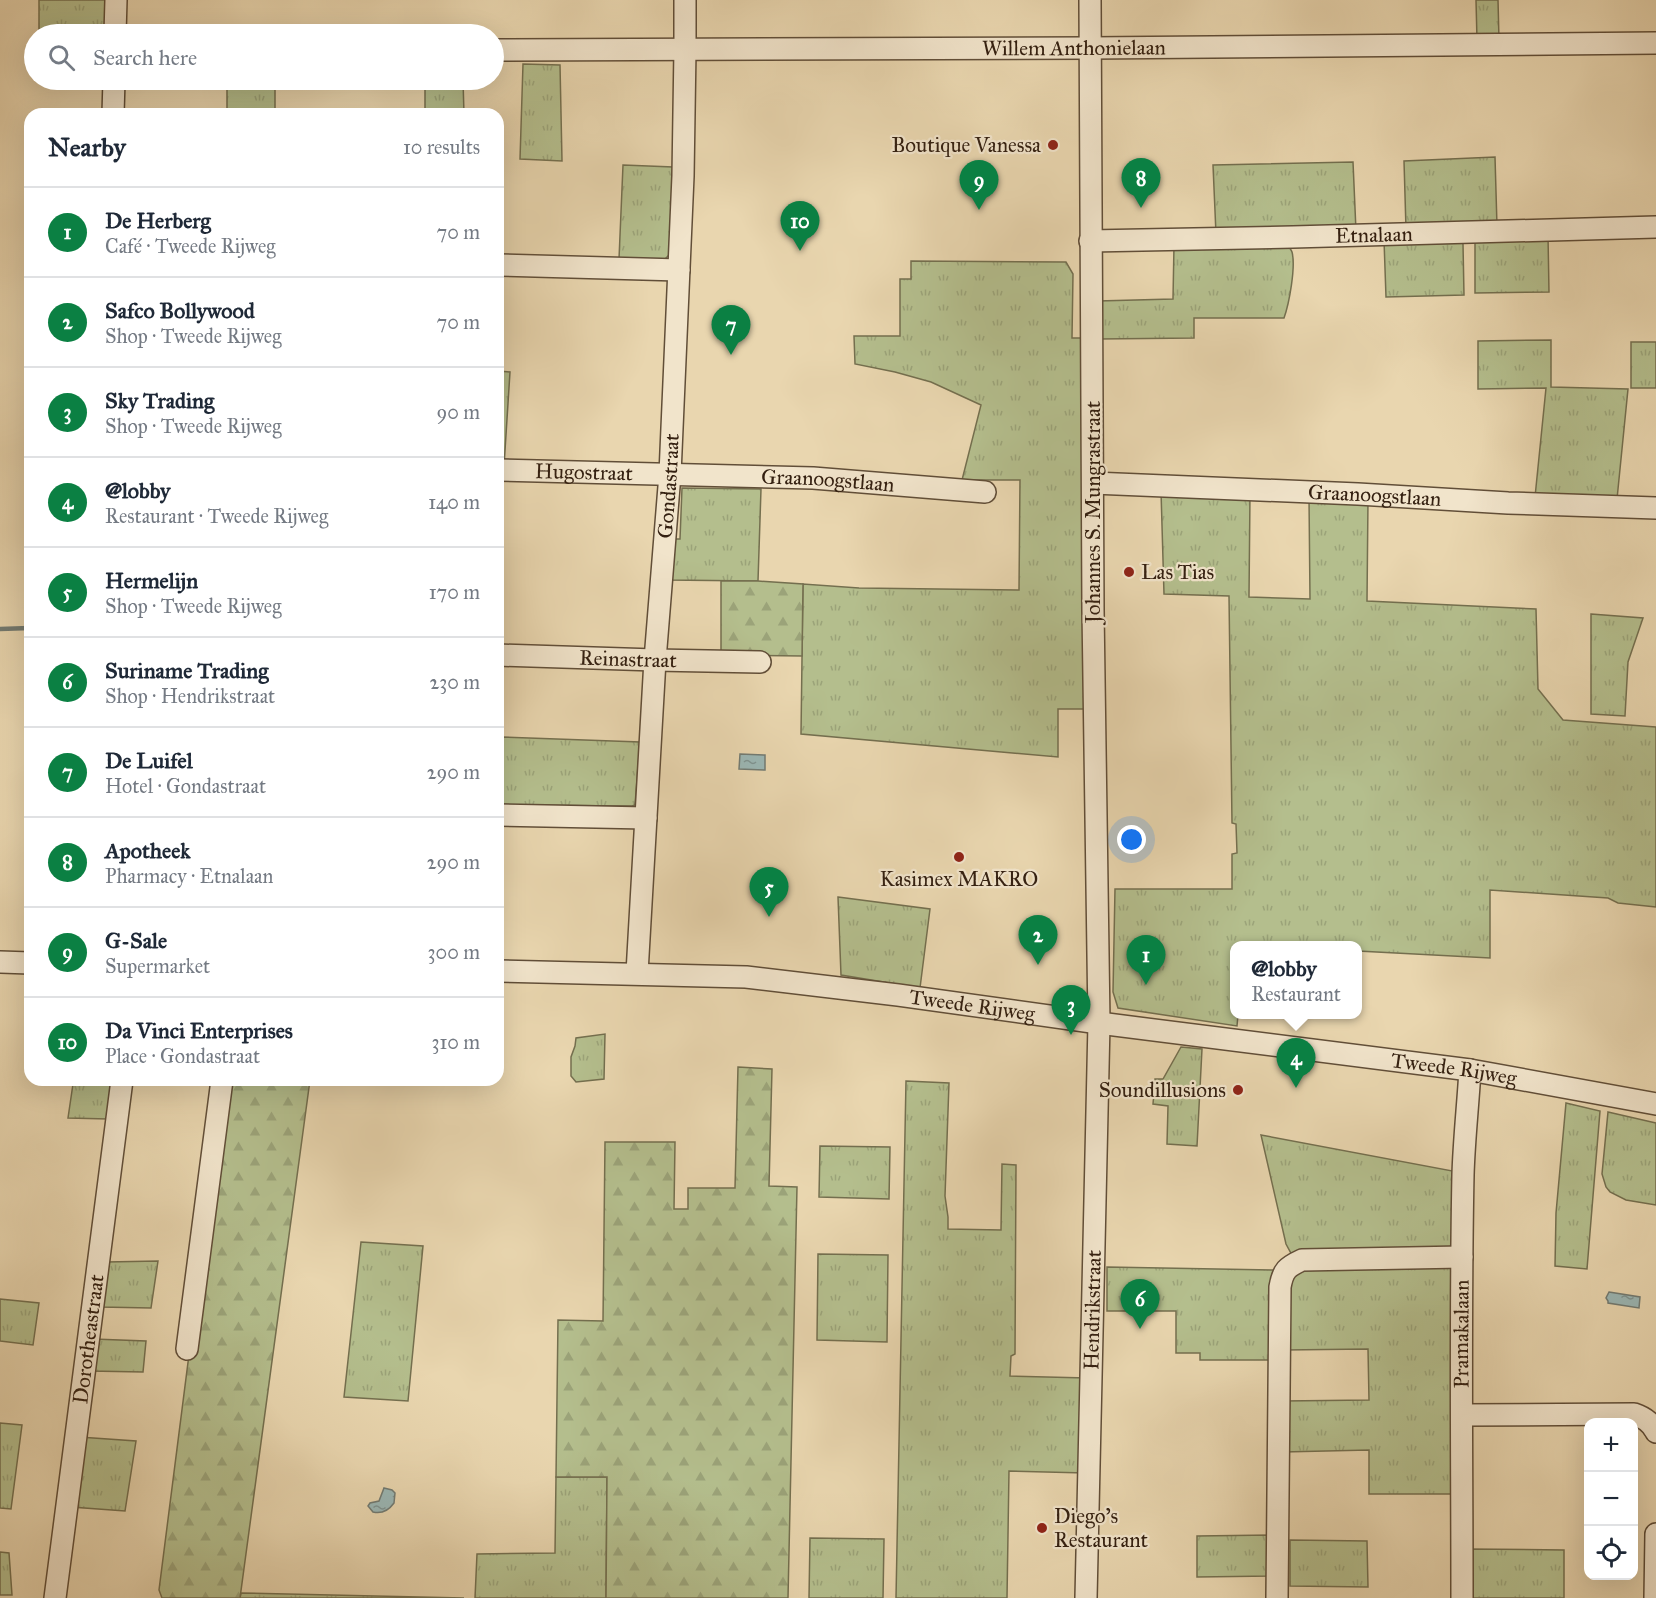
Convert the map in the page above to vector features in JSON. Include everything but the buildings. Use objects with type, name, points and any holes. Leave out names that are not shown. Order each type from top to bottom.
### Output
[{"type":"street","points":[[116,0],[116,24]]},
{"type":"street","name":"Gondastraat","points":[[637,973],[655,660],[670,474],[683,176],[685,0]]},
{"type":"street","name":"Johannes S. Mungrastraat","points":[[1090,0],[1090,241],[1099,1023]]},
{"type":"street","name":"Willem Anthonielaan","points":[[504,50],[1656,43]]},
{"type":"street","points":[[113,108],[114,90]]},
{"type":"street","name":"Etnalaan","points":[[1090,241],[1656,227]]},
{"type":"street","points":[[504,265],[679,270]]},
{"type":"street","name":"Hugostraat","points":[[504,470],[670,474]]},
{"type":"street","name":"Graanoogstlaan","points":[[670,474],[813,478],[985,492]]},
{"type":"street","name":"Graanoogstlaan","points":[[1093,483],[1358,494],[1508,504],[1656,508]]},
{"type":"street","name":"Reinastraat","points":[[504,655],[760,662]]},
{"type":"street","points":[[504,815],[646,818]]},
{"type":"street","points":[[0,962],[24,963]]},
{"type":"street","name":"Tweede Rijweg","points":[[504,971],[746,976],[1470,1070],[1656,1104]]},
{"type":"street","name":"Hendrikstraat","points":[[1086,1598],[1099,1023]]},
{"type":"street","name":"Pramakalaan","points":[[1462,1598],[1460,1338],[1463,1173],[1470,1070]]},
{"type":"street","name":"Dorotheastraat","points":[[55,1598],[121,1086]]},
{"type":"street","points":[[187,1349],[221,1086]]},
{"type":"street","points":[[1277,1598],[1280,1287],[1282,1276],[1286,1269],[1302,1260],[1462,1257]]},
{"type":"street","points":[[1462,1415],[1634,1414],[1648,1421],[1656,1432]]},
{"type":"street","points":[[1655,1598],[1656,1534]]},
{"type":"green space","points":[[39,0],[111,0],[111,24],[39,24]]},
{"type":"green space","points":[[1476,0],[1498,0],[1499,40],[1477,40]]},
{"type":"green space","points":[[523,64],[560,65],[562,161],[520,159]]},
{"type":"green space","points":[[227,90],[275,90],[275,108],[227,108]]},
{"type":"green space","points":[[425,90],[463,90],[464,108],[425,108]]},
{"type":"green space","points":[[1495,157],[1497,226],[1406,229],[1404,161]]},
{"type":"green space","points":[[1353,162],[1356,231],[1216,234],[1213,165]]},
{"type":"green space","points":[[623,165],[673,167],[669,255],[665,259],[619,259]]},
{"type":"green space","points":[[1548,235],[1549,292],[1475,293],[1475,242]]},
{"type":"green space","points":[[1460,239],[1463,244],[1464,295],[1386,297],[1384,240]]},
{"type":"green space","points":[[1286,244],[1292,252],[1293,276],[1284,318],[1194,318],[1194,338],[1099,339],[1098,301],[1173,299],[1174,245]]},
{"type":"green space","points":[[911,261],[1066,262],[1073,274],[1072,338],[1085,338],[1088,709],[1058,709],[1058,757],[801,734],[803,584],[859,588],[1019,590],[1020,480],[962,480],[981,405],[931,382],[855,364],[854,336],[900,336],[900,279],[911,279]]},
{"type":"green space","points":[[1551,340],[1551,387],[1628,389],[1617,499],[1535,497],[1546,388],[1478,389],[1478,341]]},
{"type":"green space","points":[[1631,342],[1656,342],[1656,388],[1631,388]]},
{"type":"green space","points":[[504,372],[510,372],[504,466]]},
{"type":"green space","points":[[682,488],[761,489],[758,581],[666,580],[669,539],[680,539]]},
{"type":"green space","points":[[1161,491],[1250,494],[1249,597],[1310,599],[1309,497],[1368,500],[1367,601],[1536,609],[1538,689],[1563,720],[1656,727],[1656,907],[1618,903],[1608,898],[1490,890],[1490,958],[1362,951],[1362,941],[1230,941],[1230,1019],[1238,1019],[1237,1026],[1118,1008],[1113,992],[1115,889],[1232,889],[1232,854],[1237,853],[1236,824],[1232,823],[1229,596],[1164,594]]},
{"type":"green space","points":[[721,581],[803,584],[802,656],[721,655]]},
{"type":"green space","points":[[1591,614],[1643,618],[1628,662],[1625,716],[1591,714]]},
{"type":"green space","points":[[504,737],[640,742],[635,805],[504,805]]},
{"type":"green space","points":[[838,897],[930,909],[920,988],[841,975]]},
{"type":"green space","points":[[605,1034],[604,1079],[576,1082],[571,1076],[571,1057],[576,1038]]},
{"type":"green space","points":[[1181,1047],[1202,1049],[1197,1146],[1167,1144],[1168,1106],[1153,1104],[1155,1079],[1163,1079]]},
{"type":"green space","points":[[738,1067],[772,1069],[769,1186],[797,1187],[788,1598],[606,1598],[607,1477],[556,1477],[558,1320],[603,1321],[605,1142],[675,1142],[674,1209],[688,1209],[688,1188],[735,1188]]},
{"type":"green space","points":[[906,1081],[949,1083],[945,1196],[948,1229],[1001,1230],[1002,1164],[1016,1165],[1015,1354],[1011,1356],[1010,1376],[1087,1378],[1085,1473],[1009,1471],[1007,1598],[896,1598]]},
{"type":"green space","points":[[73,1086],[112,1086],[108,1119],[68,1118]]},
{"type":"green space","points":[[223,1086],[309,1086],[240,1598],[162,1598],[159,1590]]},
{"type":"green space","points":[[1566,1103],[1600,1111],[1587,1269],[1555,1266],[1556,1213]]},
{"type":"green space","points":[[1608,1112],[1656,1123],[1656,1205],[1626,1200],[1610,1192],[1606,1187],[1602,1174]]},
{"type":"green space","points":[[1261,1135],[1458,1172],[1452,1249],[1293,1257],[1286,1244]]},
{"type":"green space","points":[[820,1146],[890,1147],[889,1199],[819,1197]]},
{"type":"green space","points":[[361,1242],[423,1246],[408,1401],[344,1397]]},
{"type":"green space","points":[[818,1254],[888,1255],[887,1342],[817,1340]]},
{"type":"green space","points":[[158,1261],[151,1308],[100,1307],[106,1262]]},
{"type":"green space","points":[[1448,1266],[1453,1270],[1458,1494],[1369,1494],[1369,1450],[1283,1452],[1283,1401],[1369,1400],[1368,1349],[1284,1350],[1284,1292],[1298,1268]]},
{"type":"green space","points":[[1107,1267],[1277,1270],[1272,1360],[1200,1360],[1200,1353],[1176,1353],[1176,1311],[1107,1311]]},
{"type":"green space","points":[[0,1299],[39,1303],[33,1345],[0,1341]]},
{"type":"green space","points":[[93,1339],[146,1341],[143,1372],[89,1371]]},
{"type":"green space","points":[[0,1423],[22,1425],[11,1509],[0,1508]]},
{"type":"green space","points":[[79,1437],[136,1441],[125,1511],[71,1507]]},
{"type":"green space","points":[[556,1477],[607,1477],[606,1598],[475,1598],[477,1554],[555,1553]]},
{"type":"green space","points":[[1272,1535],[1272,1576],[1197,1577],[1197,1536]]},
{"type":"green space","points":[[810,1538],[884,1539],[883,1598],[809,1598]]},
{"type":"green space","points":[[1290,1540],[1367,1541],[1368,1587],[1290,1586]]},
{"type":"green space","points":[[1468,1549],[1564,1550],[1564,1598],[1468,1598]]},
{"type":"green space","points":[[0,1552],[9,1553],[12,1595],[0,1595]]},
{"type":"green space","points":[[241,1593],[464,1598],[240,1598]]},
{"type":"water","points":[[740,754],[765,755],[765,770],[739,769]]},
{"type":"water","points":[[1609,1292],[1640,1297],[1639,1308],[1608,1303],[1606,1298]]},
{"type":"water","points":[[384,1488],[395,1493],[394,1503],[385,1511],[373,1512],[368,1506],[370,1503],[379,1501]]},
{"type":"waterway","points":[[0,629],[24,628]]},
{"type":"place","name":"Boutique Vanessa","points":[[1053,145]]},
{"type":"place","name":"Apotheek","points":[[1141,208]]},
{"type":"place","name":"G-Sale","points":[[979,210]]},
{"type":"place","name":"Da Vinci Enterprises","points":[[800,251]]},
{"type":"place","name":"De Luifel","points":[[731,355]]},
{"type":"place","name":"Las Tias","points":[[1129,572]]},
{"type":"place","name":"Kasimex MAKRO","points":[[959,857]]},
{"type":"place","name":"Hermelijn","points":[[769,917]]},
{"type":"place","name":"Safco Bollywood","points":[[1038,965]]},
{"type":"place","name":"De Herberg","points":[[1146,985]]},
{"type":"place","name":"Sky Trading","points":[[1071,1035]]},
{"type":"place","name":"@lobby","points":[[1296,1088]]},
{"type":"place","name":"Soundillusions","points":[[1238,1090]]},
{"type":"place","name":"Suriname Trading","points":[[1140,1329]]},
{"type":"place","name":"Diego's Restaurant","points":[[1042,1528]]}]
